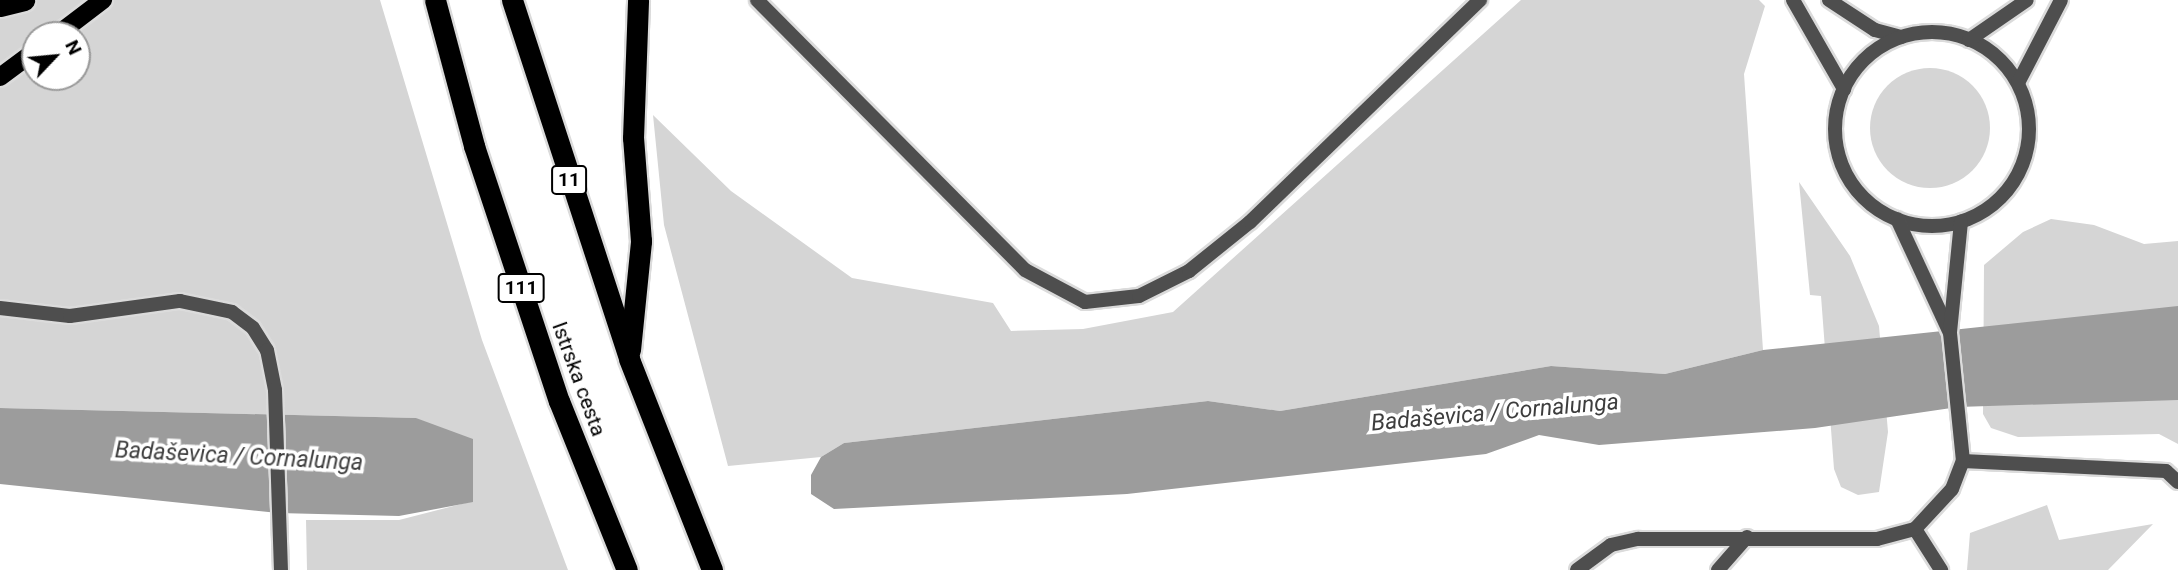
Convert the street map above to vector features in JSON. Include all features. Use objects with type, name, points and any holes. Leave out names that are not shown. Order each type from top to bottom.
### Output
[{"type":"highway","points":[[0,6],[24,0]]},
{"type":"highway","name":"Istrska cesta","points":[[435,0],[474,145],[559,401],[627,570]]},
{"type":"highway","name":"11","points":[[512,0],[629,359],[712,570]]},
{"type":"highway","points":[[629,359],[642,241],[633,138],[638,0]]},
{"type":"main road","points":[[75,21],[103,0]]},
{"type":"main road","points":[[0,78],[21,62]]},
{"type":"street","points":[[757,0],[906,156],[1025,270],[1085,302],[1139,296],[1189,271],[1250,222],[1480,0]]},
{"type":"street","points":[[1793,0],[1844,89]]},
{"type":"street","points":[[1829,0],[1875,30],[1901,37],[1942,32],[1969,40],[1997,57],[2018,83],[2029,132],[2017,176],[1985,211],[1961,222],[1929,226],[1897,219],[1865,198],[1843,166],[1836,127],[1844,89],[1866,57],[1901,37]]},
{"type":"street","points":[[1969,40],[2027,0]]},
{"type":"street","points":[[2018,83],[2061,0]]},
{"type":"street","points":[[1897,219],[1950,332]]},
{"type":"street","points":[[1577,570],[1611,545],[1638,539],[1877,539],[1916,529],[1952,489],[1963,461],[1950,332],[1961,222]]},
{"type":"street","points":[[0,308],[70,316],[180,301],[232,313],[267,350],[274,415],[281,570]]},
{"type":"street","points":[[1963,461],[2166,471],[2178,482]]},
{"type":"street","points":[[1916,529],[1941,570]]},
{"type":"street","points":[[1718,570],[1747,537]]},
{"type":"shaded area","points":[[0,0],[380,0],[482,340],[568,570],[307,570],[306,520],[399,520],[473,501],[416,418],[0,408]]},
{"type":"shaded area","points":[[1521,0],[1759,0],[1765,6],[1744,74],[1763,350],[1665,374],[1551,366],[1280,411],[1208,401],[844,443],[821,457],[728,466],[664,225],[653,115],[731,191],[852,278],[993,303],[1011,331],[1083,329],[1173,312]]},
{"type":"shaded area","points":[[1930,68],[1953,73],[1972,86],[1985,105],[1990,128],[1985,151],[1972,170],[1953,183],[1930,188],[1907,183],[1888,170],[1875,151],[1870,128],[1875,105],[1888,86],[1907,73]]},
{"type":"shaded area","points":[[1799,182],[1850,256],[1879,326],[1888,432],[1879,492],[1858,495],[1841,487],[1834,469],[1821,296],[1810,295]]},
{"type":"shaded area","points":[[2051,219],[2094,225],[2144,244],[2178,241],[2178,444],[2159,434],[2018,437],[1991,428],[1983,414],[1984,265],[2023,232]]},
{"type":"shaded area","points":[[2047,505],[2059,540],[2153,524],[2108,570],[1967,570],[1970,533]]},
{"type":"water","name":"Badaševica / Cornalunga","points":[[2178,306],[2178,400],[1958,407],[1815,428],[1599,445],[1539,435],[1486,454],[1127,494],[834,509],[811,494],[811,475],[821,457],[844,443],[1208,401],[1280,411],[1551,366],[1665,374],[1763,350]]},
{"type":"water","name":"Badaševica / Cornalunga","points":[[0,408],[416,418],[473,439],[473,502],[399,516],[278,513],[0,484]]}]
